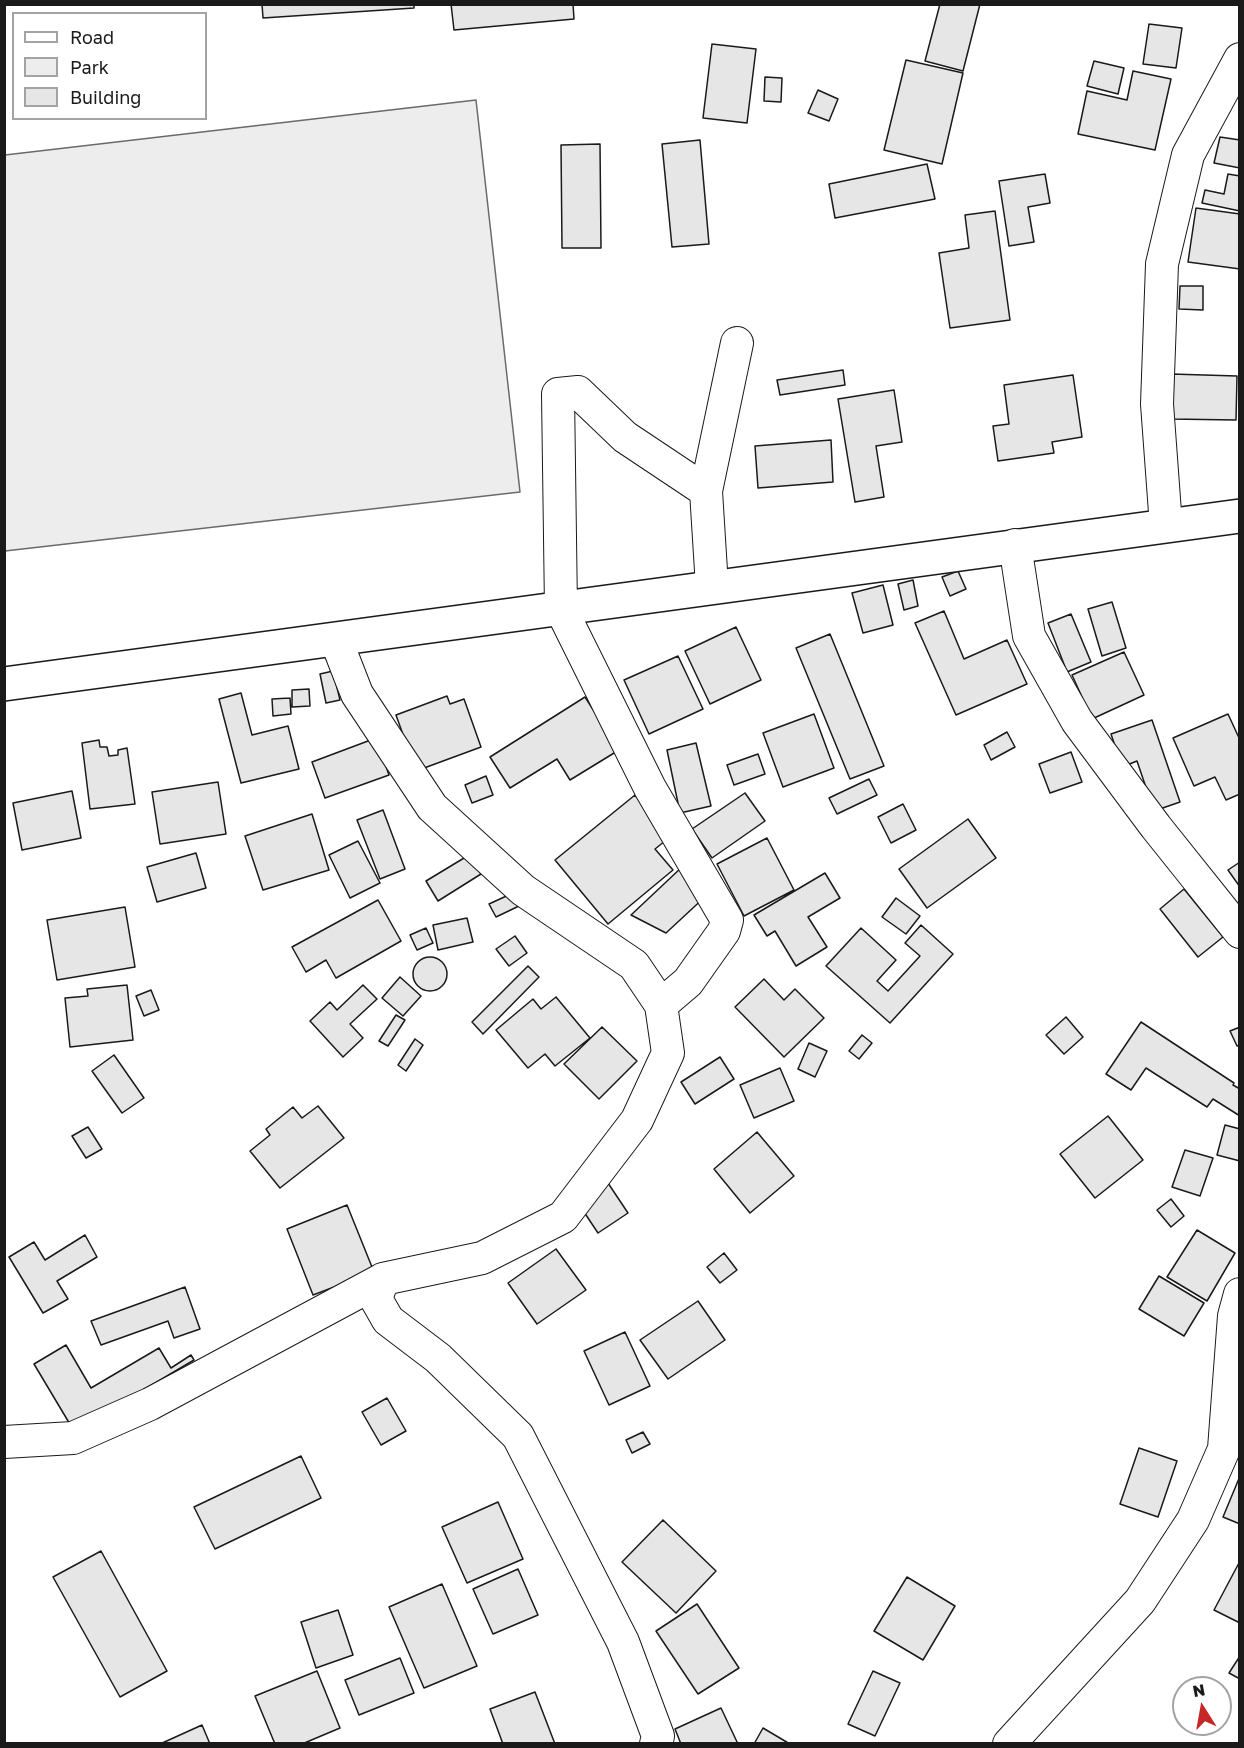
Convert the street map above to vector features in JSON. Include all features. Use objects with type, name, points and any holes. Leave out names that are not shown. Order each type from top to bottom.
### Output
[{"type":"main road","points":[[4,684],[1239,516]]},
{"type":"street","points":[[1166,526],[1157,404],[1162,264],[1188,155],[1239,59]]},
{"type":"street","points":[[712,587],[706,491],[737,343]]},
{"type":"street","points":[[661,1005],[688,982],[724,931],[727,920],[650,788],[561,609],[558,394],[578,392],[625,437],[706,491]]},
{"type":"street","points":[[1015,546],[1029,636],[1077,721],[1156,827],[1239,932]]},
{"type":"street","points":[[4,1442],[73,1438],[150,1404],[383,1279],[482,1258],[563,1217],[638,1120],[668,1053],[661,1005],[634,965],[523,890],[432,807],[357,694],[336,640]]},
{"type":"street","points":[[383,1279],[376,1299],[388,1320],[438,1358],[518,1436],[623,1641],[658,1736],[656,1743]]},
{"type":"street","points":[[1009,1743],[1140,1601],[1193,1520],[1224,1449],[1234,1317],[1239,1294]]},
{"type":"green space","points":[[476,100],[520,492],[5,551],[5,155]]},
{"type":"building","points":[[262,4],[414,4],[414,8],[263,18]]},
{"type":"building","points":[[451,4],[573,4],[574,19],[454,30]]},
{"type":"building","points":[[940,4],[980,4],[963,71],[925,61]]},
{"type":"building","points":[[1149,24],[1182,28],[1176,68],[1143,64]]},
{"type":"building","points":[[712,44],[756,49],[747,123],[703,118]]},
{"type":"building","points":[[906,60],[963,73],[942,164],[884,150]]},
{"type":"building","points":[[1094,61],[1124,68],[1118,94],[1087,86]]},
{"type":"building","points":[[1133,71],[1171,79],[1155,150],[1078,134],[1087,91],[1127,100]]},
{"type":"building","points":[[765,77],[782,78],[781,102],[764,101]]},
{"type":"building","points":[[818,90],[838,99],[829,121],[808,113]]},
{"type":"building","points":[[1220,137],[1240,140],[1240,168],[1214,163]]},
{"type":"building","points":[[700,140],[709,244],[672,247],[662,144]]},
{"type":"building","points":[[600,144],[601,248],[562,248],[561,145]]},
{"type":"building","points":[[927,164],[935,199],[835,218],[829,184]]},
{"type":"building","points":[[1045,174],[1050,203],[1028,207],[1034,242],[1009,246],[999,181]]},
{"type":"building","points":[[1228,174],[1240,176],[1240,211],[1202,203],[1205,190],[1224,194]]},
{"type":"building","points":[[1196,208],[1240,214],[1240,269],[1188,262]]},
{"type":"building","points":[[995,211],[1010,320],[950,328],[939,253],[969,248],[965,215]]},
{"type":"building","points":[[1180,286],[1203,286],[1203,310],[1179,309]]},
{"type":"building","points":[[843,370],[845,385],[780,395],[777,380]]},
{"type":"building","points":[[1171,374],[1237,376],[1236,420],[1170,419]]},
{"type":"building","points":[[1073,375],[1082,437],[1052,442],[1054,453],[998,461],[993,426],[1009,424],[1004,385]]},
{"type":"building","points":[[894,390],[902,442],[876,446],[884,497],[855,502],[838,399]]},
{"type":"building","points":[[831,440],[833,482],[758,488],[755,446]]},
{"type":"building","points":[[958,571],[966,589],[950,596],[942,577]]},
{"type":"building","points":[[913,580],[918,606],[904,610],[898,584]]},
{"type":"building","points":[[883,585],[893,625],[863,633],[852,593]]},
{"type":"building","points":[[1112,602],[1126,648],[1102,656],[1088,609]]},
{"type":"building","points":[[944,611],[964,659],[1007,640],[1027,684],[956,715],[915,623]]},
{"type":"building","points":[[1071,614],[1091,662],[1067,672],[1048,623]]},
{"type":"building","points":[[736,627],[761,680],[710,704],[685,651]]},
{"type":"building","points":[[830,634],[884,766],[850,779],[796,648]]},
{"type":"building","points":[[1124,652],[1144,695],[1092,719],[1072,675]]},
{"type":"building","points":[[678,656],[703,709],[649,734],[624,680]]},
{"type":"building","points":[[333,671],[340,700],[326,703],[320,674]]},
{"type":"building","points":[[309,689],[310,706],[292,707],[292,690]]},
{"type":"building","points":[[241,693],[252,735],[288,726],[299,769],[241,783],[219,699]]},
{"type":"building","points":[[447,696],[450,704],[464,699],[481,747],[416,771],[396,715]]},
{"type":"building","points":[[585,697],[619,750],[570,780],[557,759],[510,788],[490,757]]},
{"type":"building","points":[[290,698],[291,714],[273,716],[272,699]]},
{"type":"building","points":[[814,714],[834,768],[783,787],[763,733]]},
{"type":"building","points":[[1228,714],[1240,740],[1240,794],[1226,800],[1215,777],[1194,786],[1173,738]]},
{"type":"building","points":[[1152,720],[1180,802],[1154,811],[1137,761],[1122,767],[1111,734]]},
{"type":"building","points":[[1007,732],[1015,747],[991,760],[984,745]]},
{"type":"building","points":[[376,738],[389,775],[325,798],[312,762]]},
{"type":"building","points":[[99,740],[100,747],[107,747],[109,756],[118,755],[118,750],[127,748],[135,804],[90,809],[82,743]]},
{"type":"building","points":[[696,743],[711,806],[680,813],[667,750]]},
{"type":"building","points":[[1071,752],[1082,782],[1050,793],[1039,764]]},
{"type":"building","points":[[758,754],[765,774],[734,785],[727,765]]},
{"type":"building","points":[[486,776],[493,795],[472,803],[465,785]]},
{"type":"building","points":[[869,779],[877,795],[837,814],[829,798]]},
{"type":"building","points":[[218,782],[226,834],[160,844],[152,792]]},
{"type":"building","points":[[72,791],[81,838],[22,850],[13,803]]},
{"type":"building","points":[[745,793],[765,821],[712,858],[692,829]]},
{"type":"building","points":[[635,795],[670,837],[655,849],[673,870],[608,924],[555,860]]},
{"type":"building","points":[[903,804],[916,830],[891,843],[878,817]]},
{"type":"building","points":[[383,810],[405,869],[380,879],[357,820]]},
{"type":"building","points":[[312,814],[329,870],[263,890],[245,836]]},
{"type":"building","points":[[968,819],[996,858],[927,908],[899,869]]},
{"type":"building","points":[[767,838],[794,890],[744,916],[717,864]]},
{"type":"building","points":[[358,841],[380,883],[350,898],[329,855]]},
{"type":"building","points":[[196,853],[206,888],[157,902],[147,867]]},
{"type":"building","points":[[469,855],[481,874],[438,901],[426,881]]},
{"type":"building","points":[[1240,862],[1240,887],[1228,870]]},
{"type":"building","points":[[682,867],[708,894],[666,933],[631,915]]},
{"type":"building","points":[[825,873],[840,898],[808,917],[827,947],[796,966],[775,931],[767,936],[754,915]]},
{"type":"building","points":[[1184,889],[1223,937],[1198,957],[1160,909]]},
{"type":"building","points":[[513,893],[519,906],[496,917],[489,904]]},
{"type":"building","points":[[896,898],[920,916],[906,934],[882,917]]},
{"type":"building","points":[[378,900],[401,941],[336,978],[326,960],[306,972],[292,947]]},
{"type":"building","points":[[125,907],[135,967],[57,980],[47,920]]},
{"type":"building","points":[[467,918],[473,942],[438,950],[433,925]]},
{"type":"building","points":[[921,925],[953,954],[890,1023],[826,966],[861,928],[896,960],[877,981],[888,991],[920,956],[905,943]]},
{"type":"building","points":[[426,928],[433,943],[417,950],[410,935]]},
{"type":"building","points":[[515,936],[527,953],[509,966],[496,949]]},
{"type":"building","points":[[430,957],[442,962],[447,974],[442,986],[430,991],[418,986],[413,974],[418,962]]},
{"type":"building","points":[[528,966],[539,977],[483,1034],[472,1022]]},
{"type":"building","points":[[400,977],[421,996],[403,1016],[382,998]]},
{"type":"building","points":[[764,979],[784,1000],[795,989],[824,1018],[784,1057],[735,1007]]},
{"type":"building","points":[[127,985],[133,1040],[70,1047],[65,998],[88,996],[87,989]]},
{"type":"building","points":[[363,985],[377,999],[350,1024],[363,1038],[343,1057],[310,1021],[330,1002],[337,1010]]},
{"type":"building","points":[[151,990],[159,1010],[144,1016],[136,996]]},
{"type":"building","points":[[556,997],[590,1038],[555,1066],[545,1054],[528,1068],[496,1030],[533,999],[541,1009]]},
{"type":"building","points":[[396,1015],[405,1020],[388,1046],[379,1041]]},
{"type":"building","points":[[1066,1017],[1083,1037],[1064,1054],[1046,1035]]},
{"type":"building","points":[[1141,1022],[1234,1083],[1233,1085],[1240,1089],[1240,1116],[1213,1099],[1207,1107],[1146,1068],[1131,1090],[1106,1074]]},
{"type":"building","points":[[602,1027],[637,1061],[599,1099],[564,1064]]},
{"type":"building","points":[[1240,1027],[1240,1045],[1237,1046],[1230,1031]]},
{"type":"building","points":[[862,1035],[872,1043],[859,1059],[849,1051]]},
{"type":"building","points":[[415,1039],[423,1045],[406,1071],[398,1065]]},
{"type":"building","points":[[809,1043],[827,1051],[815,1077],[798,1069]]},
{"type":"building","points":[[114,1055],[144,1098],[122,1113],[92,1071]]},
{"type":"building","points":[[720,1057],[734,1079],[695,1104],[681,1082]]},
{"type":"building","points":[[780,1068],[794,1101],[754,1118],[740,1085]]},
{"type":"building","points":[[318,1106],[344,1138],[280,1188],[250,1151],[270,1135],[266,1129],[293,1107],[302,1118]]},
{"type":"building","points":[[1108,1116],[1143,1160],[1095,1198],[1060,1154]]},
{"type":"building","points":[[1225,1125],[1240,1129],[1240,1161],[1217,1155]]},
{"type":"building","points":[[88,1127],[102,1149],[86,1158],[72,1136]]},
{"type":"building","points":[[757,1132],[794,1176],[750,1213],[714,1169]]},
{"type":"building","points":[[1185,1150],[1213,1158],[1200,1196],[1172,1187]]},
{"type":"building","points":[[606,1180],[628,1213],[598,1233],[576,1200]]},
{"type":"building","points":[[1171,1199],[1184,1216],[1171,1227],[1157,1210]]},
{"type":"building","points":[[347,1205],[374,1272],[313,1295],[287,1229]]},
{"type":"building","points":[[1197,1230],[1235,1253],[1207,1301],[1167,1277]]},
{"type":"building","points":[[85,1235],[97,1257],[57,1281],[68,1299],[43,1313],[9,1257],[34,1242],[45,1260]]},
{"type":"building","points":[[556,1249],[586,1290],[537,1324],[508,1283]]},
{"type":"building","points":[[724,1253],[737,1270],[720,1283],[707,1267]]},
{"type":"building","points":[[1159,1276],[1204,1303],[1184,1336],[1139,1309]]},
{"type":"building","points":[[185,1287],[200,1329],[174,1338],[168,1321],[101,1345],[91,1321]]},
{"type":"building","points":[[698,1301],[725,1340],[668,1379],[640,1340]]},
{"type":"building","points":[[625,1332],[650,1386],[609,1405],[584,1351]]},
{"type":"building","points":[[66,1345],[91,1388],[159,1348],[171,1368],[191,1355],[194,1360],[74,1431],[34,1364]]},
{"type":"building","points":[[387,1398],[406,1431],[381,1445],[362,1412]]},
{"type":"building","points":[[643,1432],[650,1444],[632,1453],[626,1440]]},
{"type":"building","points":[[1139,1448],[1177,1461],[1158,1517],[1120,1504]]},
{"type":"building","points":[[301,1456],[321,1498],[215,1549],[194,1507]]},
{"type":"building","points":[[1240,1476],[1240,1524],[1223,1517]]},
{"type":"building","points":[[498,1502],[523,1559],[467,1583],[442,1527]]},
{"type":"building","points":[[663,1520],[716,1571],[676,1613],[622,1562]]},
{"type":"building","points":[[101,1551],[167,1671],[120,1697],[53,1577]]},
{"type":"building","points":[[1240,1561],[1240,1623],[1214,1610]]},
{"type":"building","points":[[518,1569],[538,1615],[493,1634],[473,1589]]},
{"type":"building","points":[[907,1577],[955,1606],[923,1660],[874,1631]]},
{"type":"building","points":[[442,1584],[477,1666],[424,1688],[389,1607]]},
{"type":"building","points":[[697,1604],[739,1668],[698,1694],[656,1631]]},
{"type":"building","points":[[338,1610],[353,1655],[316,1668],[301,1622]]},
{"type":"building","points":[[1240,1656],[1240,1679],[1229,1673]]},
{"type":"building","points":[[400,1658],[414,1693],[359,1715],[345,1680]]},
{"type":"building","points":[[317,1671],[340,1728],[302,1744],[275,1744],[255,1696]]},
{"type":"building","points":[[873,1671],[900,1683],[875,1736],[848,1724]]},
{"type":"building","points":[[535,1692],[555,1744],[503,1744],[490,1709]]},
{"type":"building","points":[[721,1708],[738,1744],[681,1744],[675,1729]]},
{"type":"building","points":[[202,1725],[210,1744],[160,1744]]},
{"type":"building","points":[[763,1728],[790,1744],[754,1744]]}]
